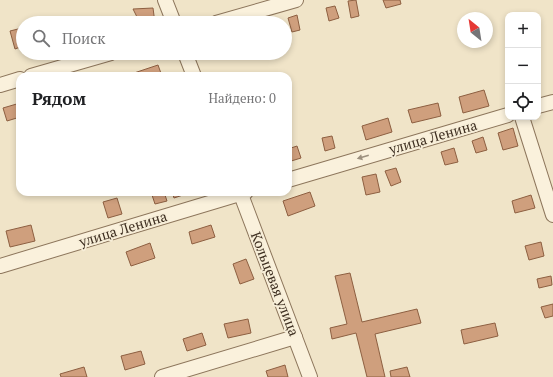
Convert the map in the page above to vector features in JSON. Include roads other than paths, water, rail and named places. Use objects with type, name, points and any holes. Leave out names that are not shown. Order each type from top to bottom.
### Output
[{"type":"street","points":[[165,0],[171,16]]},
{"type":"street","points":[[240,16],[296,0]]},
{"type":"street","points":[[45,72],[87,60]]},
{"type":"street","points":[[188,60],[192,72]]},
{"type":"street","points":[[0,85],[16,80]]},
{"type":"street","points":[[541,105],[553,102]]},
{"type":"street","name":"улица Ленина","points":[[292,179],[505,116]]},
{"type":"street","points":[[523,120],[553,215]]},
{"type":"street","name":"улица Ленина","points":[[0,266],[232,196]]},
{"type":"street","name":"Кольцевая улица","points":[[243,196],[310,377]]},
{"type":"street","points":[[162,377],[295,337]]}]
